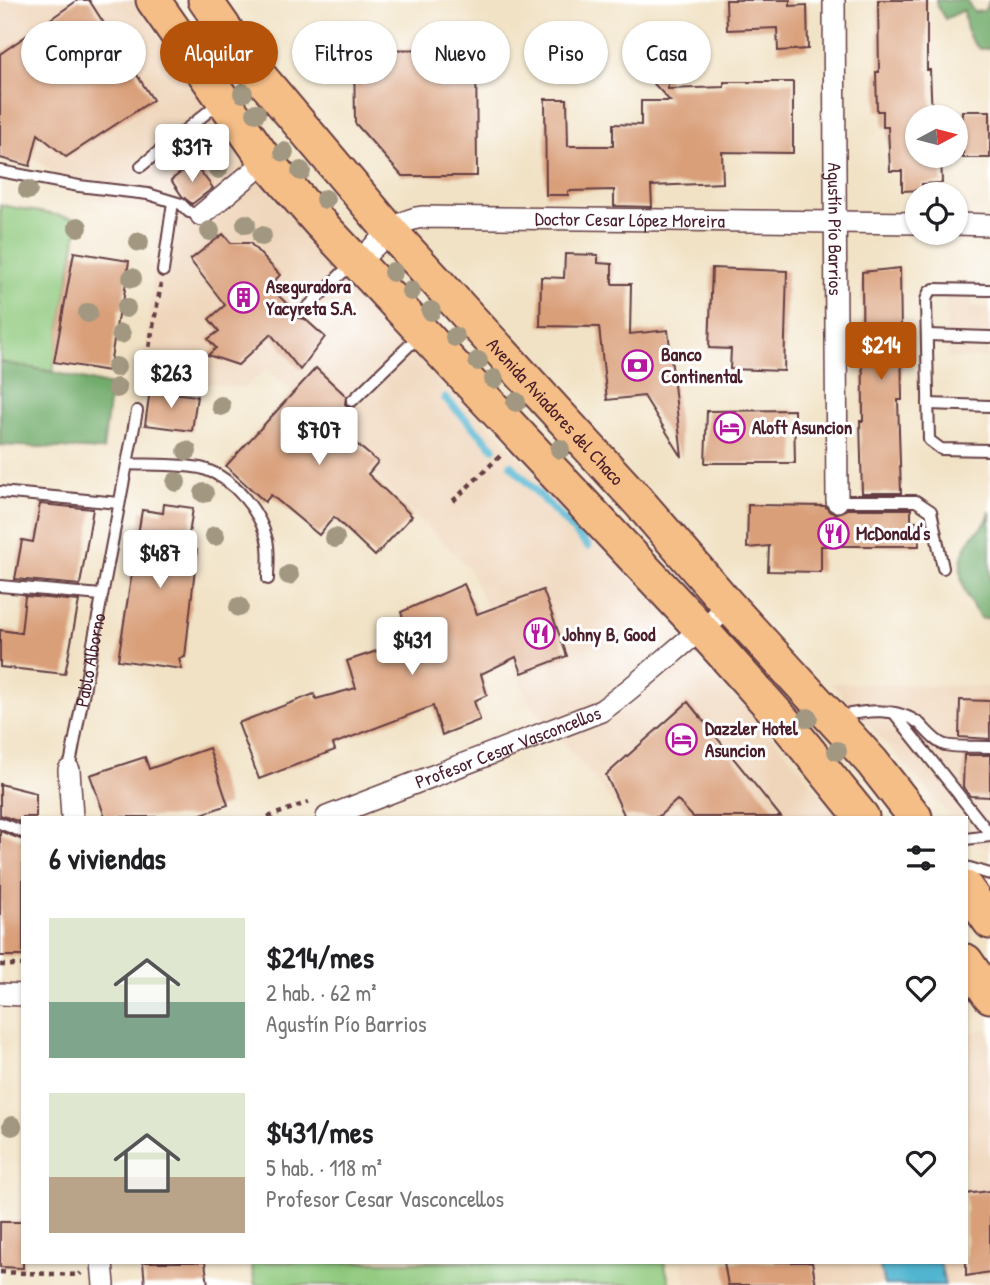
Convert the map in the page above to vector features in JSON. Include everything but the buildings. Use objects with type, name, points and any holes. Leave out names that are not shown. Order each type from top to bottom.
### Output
[{"type":"highway","points":[[153,0],[266,161],[357,263],[700,628],[789,727],[861,816]]},
{"type":"highway","points":[[186,0],[200,21]]},
{"type":"highway","name":"Avenida Aviadores del Chaco","points":[[205,0],[220,21]]},
{"type":"highway","name":"Avenida Aviadores del Chaco","points":[[266,84],[391,232],[639,502],[730,607],[872,762],[914,816]]},
{"type":"highway","points":[[968,891],[990,922]]},
{"type":"highway","points":[[968,964],[990,996]]},
{"type":"street","name":"Agustín Pío Barrios","points":[[834,0],[837,501]]},
{"type":"street","points":[[201,215],[266,161]]},
{"type":"street","name":"Doctor Cesar López Moreira","points":[[357,263],[407,220],[423,217],[905,223]]},
{"type":"street","points":[[968,224],[990,225]]},
{"type":"street","name":"Profesor Cesar Vasconcellos","points":[[331,816],[601,711],[630,691],[700,628],[730,607]]},
{"type":"street","name":"Pablo Alborno","points":[[69,770],[72,816]]},
{"type":"street","points":[[0,994],[21,995]]},
{"type":"street","points":[[93,1264],[104,1285]]},
{"type":"lane","points":[[141,166],[223,101]]},
{"type":"lane","points":[[0,171],[79,186],[148,194],[181,204],[195,215],[201,215]]},
{"type":"lane","points":[[163,271],[173,202]]},
{"type":"lane","points":[[303,312],[342,273],[357,263]]},
{"type":"lane","points":[[990,290],[934,289],[929,292],[926,300],[929,440],[941,449],[990,450]]},
{"type":"lane","points":[[352,401],[423,332]]},
{"type":"lane","points":[[927,335],[990,337]]},
{"type":"lane","points":[[928,404],[990,406]]},
{"type":"lane","name":"Pablo Alborno","points":[[69,770],[137,411]]},
{"type":"lane","points":[[127,464],[203,469],[228,482],[260,520],[268,542],[268,579]]},
{"type":"lane","points":[[0,492],[119,503]]},
{"type":"lane","points":[[837,501],[916,501],[925,505],[931,511],[943,568]]},
{"type":"lane","points":[[0,586],[101,595]]},
{"type":"lane","points":[[831,718],[862,711],[893,712],[915,720],[946,745],[990,747]]},
{"type":"lane","points":[[893,712],[990,835],[968,839]]},
{"type":"lane","points":[[0,823],[21,831]]},
{"type":"lane","points":[[968,868],[990,874]]},
{"type":"path","points":[[137,411],[163,271]]},
{"type":"path","points":[[453,501],[521,437]]},
{"type":"path","points":[[0,965],[21,965]]},
{"type":"path","points":[[0,1272],[79,1275],[91,1264]]},
{"type":"shaded area","points":[[0,0],[134,0],[160,37],[160,84],[193,84],[262,183],[318,248],[459,393],[669,618],[838,816],[622,816],[586,768],[530,704],[469,568],[267,368],[244,388],[143,374],[160,215],[87,198],[0,132]]},
{"type":"shaded area","points":[[946,291],[972,291],[972,307],[990,307],[990,358],[947,358]]},
{"type":"shaded area","points":[[831,683],[990,687],[990,848],[977,845],[968,837],[968,816],[950,816]]},
{"type":"shaded area","points":[[986,1029],[990,1035],[990,1285],[686,1285],[681,1264],[968,1264],[968,1034]]},
{"type":"green space","points":[[936,0],[966,0],[974,12],[984,11],[990,0],[990,48],[980,49],[972,41],[964,10],[945,19]]},
{"type":"green space","points":[[0,205],[79,219],[53,372],[0,362]]},
{"type":"green space","points":[[0,362],[111,386],[103,450],[0,445]]},
{"type":"green space","points":[[990,511],[990,618],[981,619],[964,590],[961,569],[966,548],[985,523]]},
{"type":"green space","points":[[251,1264],[665,1264],[670,1285],[255,1285]]},
{"type":"water","points":[[879,1264],[940,1264],[945,1285],[884,1285]]},
{"type":"waterway","points":[[445,398],[494,448]]},
{"type":"waterway","points":[[511,465],[588,546]]},
{"type":"place","name":"Aseguradora Yacyreta S.A.","points":[[243,297]]},
{"type":"place","name":"Banco Continental","points":[[638,365]]},
{"type":"place","name":"Aloft Asuncion","points":[[729,427]]},
{"type":"place","name":"McDonald's","points":[[833,533]]},
{"type":"place","name":"Johny B, Good","points":[[539,634]]},
{"type":"place","name":"Dazzler Hotel Asuncion","points":[[682,739]]}]
